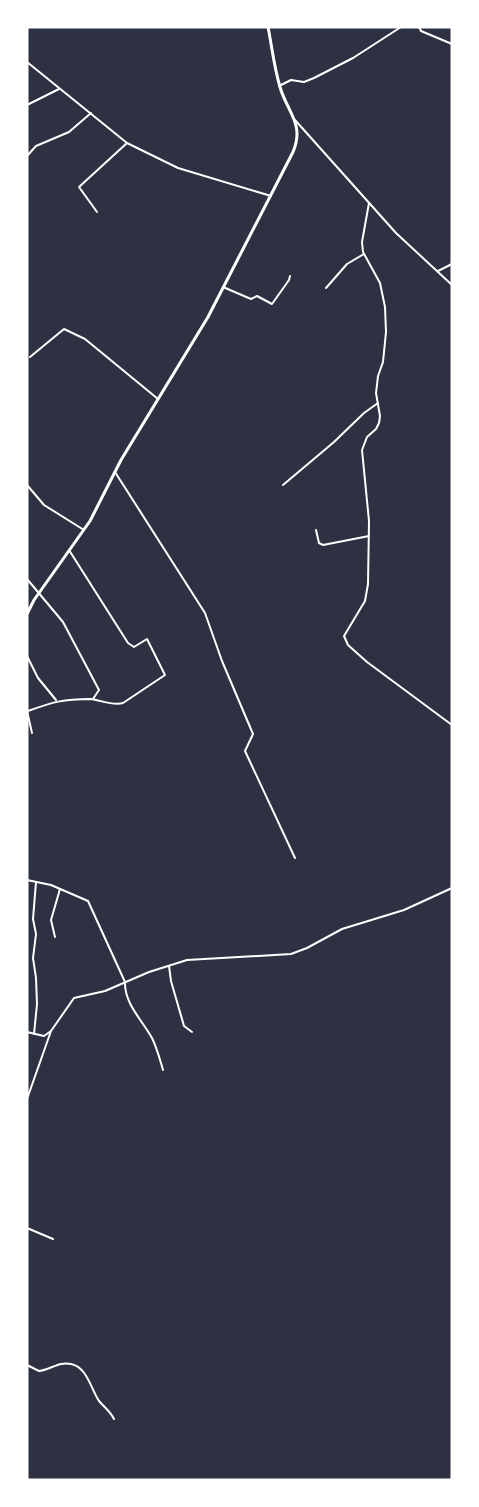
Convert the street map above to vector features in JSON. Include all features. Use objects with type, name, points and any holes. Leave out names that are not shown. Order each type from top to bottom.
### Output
[{"type":"street","points":[[27,614],[84,530],[124,454],[223,287],[296,146],[295,120],[279,86],[268,27]]},
{"type":"street","points":[[279,86],[291,81],[314,78],[353,58],[401,27]]},
{"type":"street","points":[[419,27],[421,31],[452,44]]},
{"type":"street","points":[[27,62],[127,143],[177,168],[271,195]]},
{"type":"street","points":[[27,105],[59,88]]},
{"type":"street","points":[[27,156],[36,146],[69,132],[91,112]]},
{"type":"street","points":[[295,120],[396,233],[452,285]]},
{"type":"street","points":[[97,212],[79,187],[127,143]]},
{"type":"street","points":[[369,203],[362,242],[364,254],[380,283],[385,306],[386,332],[383,362],[376,393],[379,423],[367,437],[362,450],[367,484],[368,584],[365,601],[344,636],[348,645],[452,725]]},
{"type":"street","points":[[326,288],[347,264],[364,254]]},
{"type":"street","points":[[438,271],[452,264]]},
{"type":"street","points":[[223,287],[246,298],[251,299],[257,296],[272,304],[290,276]]},
{"type":"street","points":[[30,357],[64,329],[85,339],[158,399]]},
{"type":"street","points":[[283,485],[334,442],[363,413],[378,403]]},
{"type":"street","points":[[115,472],[205,613],[222,662],[253,734],[245,751],[295,858]]},
{"type":"street","points":[[27,485],[44,505],[84,530]]},
{"type":"street","points":[[316,530],[319,543],[323,545],[369,536]]},
{"type":"street","points":[[32,733],[28,711],[57,700],[93,699],[123,703],[165,675],[147,639],[134,647],[128,643],[69,550]]},
{"type":"street","points":[[27,579],[63,622],[92,672],[99,690],[93,699]]},
{"type":"street","points":[[27,656],[38,678],[57,700]]},
{"type":"street","points":[[27,880],[80,896],[90,903],[97,924],[125,982],[125,990],[136,1015],[151,1038],[164,1070]]},
{"type":"street","points":[[34,1034],[37,1004],[33,958],[36,934],[33,919],[36,882]]},
{"type":"street","points":[[27,1099],[51,1031],[74,998],[105,991],[170,966],[202,959],[291,954],[342,929],[404,910],[452,888]]},
{"type":"street","points":[[55,937],[51,920],[60,889]]},
{"type":"street","points":[[170,966],[171,981],[184,1026],[192,1032]]},
{"type":"street","points":[[27,1032],[44,1036],[51,1031]]},
{"type":"street","points":[[27,1228],[53,1239]]},
{"type":"street","points":[[27,1365],[39,1371],[60,1364],[70,1363],[76,1366],[89,1382],[100,1402],[110,1410],[114,1419]]}]
